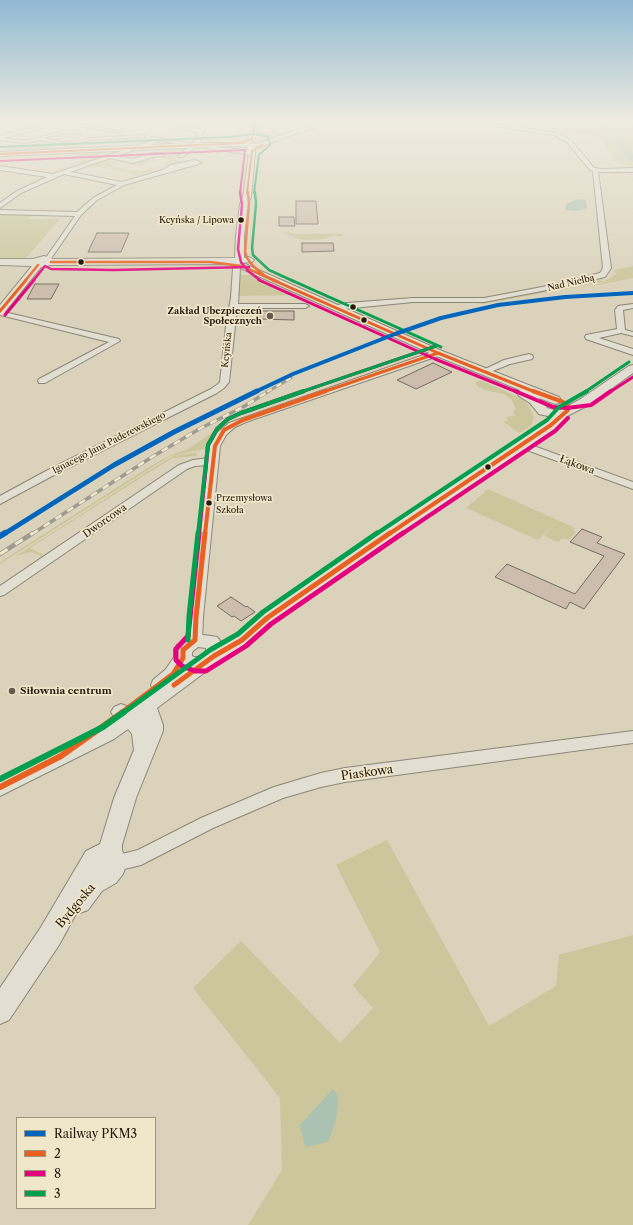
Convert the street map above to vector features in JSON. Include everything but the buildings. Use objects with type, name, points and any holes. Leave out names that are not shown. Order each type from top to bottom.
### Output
[{"type":"street","points":[[0,206],[19,192],[46,179]]},
{"type":"street","points":[[99,179],[122,184]]},
{"type":"street","points":[[42,381],[116,341],[0,312],[55,247],[79,214],[99,196],[122,184],[136,179]]},
{"type":"street","name":"Kcyńska","points":[[220,387],[224,382],[233,306],[243,266],[249,204],[247,196],[248,179]]},
{"type":"street","name":"Nad Nielbą","points":[[336,308],[347,305],[413,300],[484,300],[591,279],[602,275],[607,268],[596,179]]},
{"type":"street","points":[[0,212],[79,214]]},
{"type":"street","points":[[0,262],[210,262],[243,266],[438,353],[566,404],[566,412]]},
{"type":"street","points":[[233,306],[305,306]]},
{"type":"street","points":[[621,331],[619,310],[633,306]]},
{"type":"street","points":[[633,334],[621,331],[589,337],[633,352]]},
{"type":"street","points":[[438,353],[446,360],[522,392],[541,408],[554,414],[566,412]]},
{"type":"street","points":[[196,640],[196,616],[214,461],[217,441],[224,430],[232,425],[438,353]]},
{"type":"street","points":[[485,371],[507,362],[529,357]]},
{"type":"street","points":[[183,658],[190,664],[242,640],[267,618],[520,444],[551,425],[566,412],[584,403],[630,372]]},
{"type":"street","name":"Ignacego Jana Paderewskiego","points":[[0,501],[50,473],[220,387]]},
{"type":"street","points":[[541,430],[541,408],[543,400],[576,401],[588,399]]},
{"type":"street","name":"Łąkowa","points":[[520,444],[633,486]]},
{"type":"street","name":"Dworcowa","points":[[0,592],[182,467],[193,462],[214,461]]},
{"type":"street","points":[[0,787],[107,733],[125,715],[173,674],[183,658],[183,650],[191,642],[196,640],[206,640],[210,655]]},
{"type":"street","points":[[125,715],[147,704],[210,655]]},
{"type":"street","name":"Bydgoska","points":[[0,1010],[50,936],[66,920],[94,883],[103,864],[111,819],[125,798],[153,731],[154,726],[147,710],[147,704]]},
{"type":"street","name":"Bydgoska","points":[[125,715],[142,731],[144,750]]},
{"type":"street","name":"Piaskowa","points":[[103,864],[141,857],[182,835],[254,802],[300,785],[345,775],[633,737]]},
{"type":"shaded area","points":[[578,199],[586,200],[587,209],[575,211],[565,210],[566,204]]},
{"type":"shaded area","points":[[0,213],[32,214],[28,219],[60,219],[26,258],[0,259]]},
{"type":"shaded area","points":[[283,232],[293,234],[342,234],[343,236],[331,236],[322,239],[304,240]]},
{"type":"shaded area","points":[[633,266],[633,278],[583,288],[614,280],[483,304],[471,302],[490,301],[513,297],[605,277],[600,281],[605,281],[616,274],[614,270]]},
{"type":"shaded area","points":[[240,275],[256,275],[272,285],[293,293],[290,295],[237,296]]},
{"type":"shaded area","points":[[482,381],[523,399],[534,417],[531,426],[519,433],[504,422],[508,420],[506,417],[515,416],[513,411],[516,410],[512,400],[504,394],[485,390],[477,386],[475,383]]},
{"type":"shaded area","points":[[220,427],[213,433],[207,447],[204,449],[170,456],[0,564],[0,562],[149,467],[171,455],[188,449]]},
{"type":"shaded area","points":[[196,453],[197,456],[172,458],[30,548],[43,555],[43,557],[31,552],[16,556],[173,456]]},
{"type":"shaded area","points":[[488,489],[575,528],[573,530],[576,532],[568,540],[563,538],[558,542],[544,536],[557,522],[538,540],[466,508]]},
{"type":"shaded area","points":[[387,840],[489,1026],[556,986],[559,955],[633,935],[633,1225],[248,1225],[282,1170],[280,1098],[193,988],[241,941],[340,1043],[373,1008],[353,986],[380,952],[336,865]]},
{"type":"shaded area","points":[[333,1089],[338,1097],[336,1120],[328,1142],[305,1147],[300,1125]]},
{"type":"railway","points":[[267,392],[291,378]]},
{"type":"railway","points":[[32,534],[152,457],[269,391]]},
{"type":"railway","points":[[0,554],[33,533]]},
{"type":"rail line","name":"PKM3","points":[[0,536],[114,465],[174,432],[293,374],[395,334],[441,318],[498,305],[565,297],[633,293]]},
{"type":"transit line","name":"8","points":[[242,179],[240,196],[242,205],[238,249],[241,262],[248,271],[262,282],[435,359],[553,407],[567,408],[591,405],[633,377]]},
{"type":"transit line","name":"2","points":[[249,179],[247,197],[249,204],[245,252],[247,258],[253,266],[265,276],[278,282]]},
{"type":"transit line","name":"3","points":[[256,179],[254,196],[256,204],[252,248],[253,255],[259,262],[269,270],[441,347]]},
{"type":"transit line","name":"2","points":[[51,262],[210,262],[242,266],[438,353],[534,392],[563,402],[568,406],[568,410]]},
{"type":"transit line","name":"2","points":[[0,311],[38,265]]},
{"type":"transit line","name":"8","points":[[5,315],[45,266],[51,269],[113,270],[249,267]]},
{"type":"transit line","name":"8","points":[[436,346],[241,413],[228,419],[217,429],[208,445],[188,636],[176,649],[176,660],[182,666],[195,671],[206,671],[246,646],[271,624],[388,543],[555,431],[568,418]]},
{"type":"transit line","name":"3","points":[[188,640],[189,616],[208,445],[217,429],[228,419],[241,413],[436,346]]},
{"type":"transit line","name":"2","points":[[0,787],[61,756],[165,681],[173,674],[183,658],[183,650],[195,640],[196,617],[215,446],[224,430],[243,420],[438,353]]},
{"type":"transit line","name":"3","points":[[0,779],[103,727],[210,650],[238,634],[263,612],[380,531],[547,420],[559,407],[579,397],[629,362]]},
{"type":"transit line","name":"2","points":[[174,685],[214,656],[242,640],[267,618],[384,537],[551,425],[568,410]]},
{"type":"place","name":"Kcyńska / Lipowa","points":[[241,220]]},
{"type":"place","name":"Zakład Ubezpieczeń Społecznych","points":[[270,316]]},
{"type":"place","name":"Przemysłowa Szkoła","points":[[209,503]]},
{"type":"place","name":"Siłownia centrum","points":[[12,691]]}]
